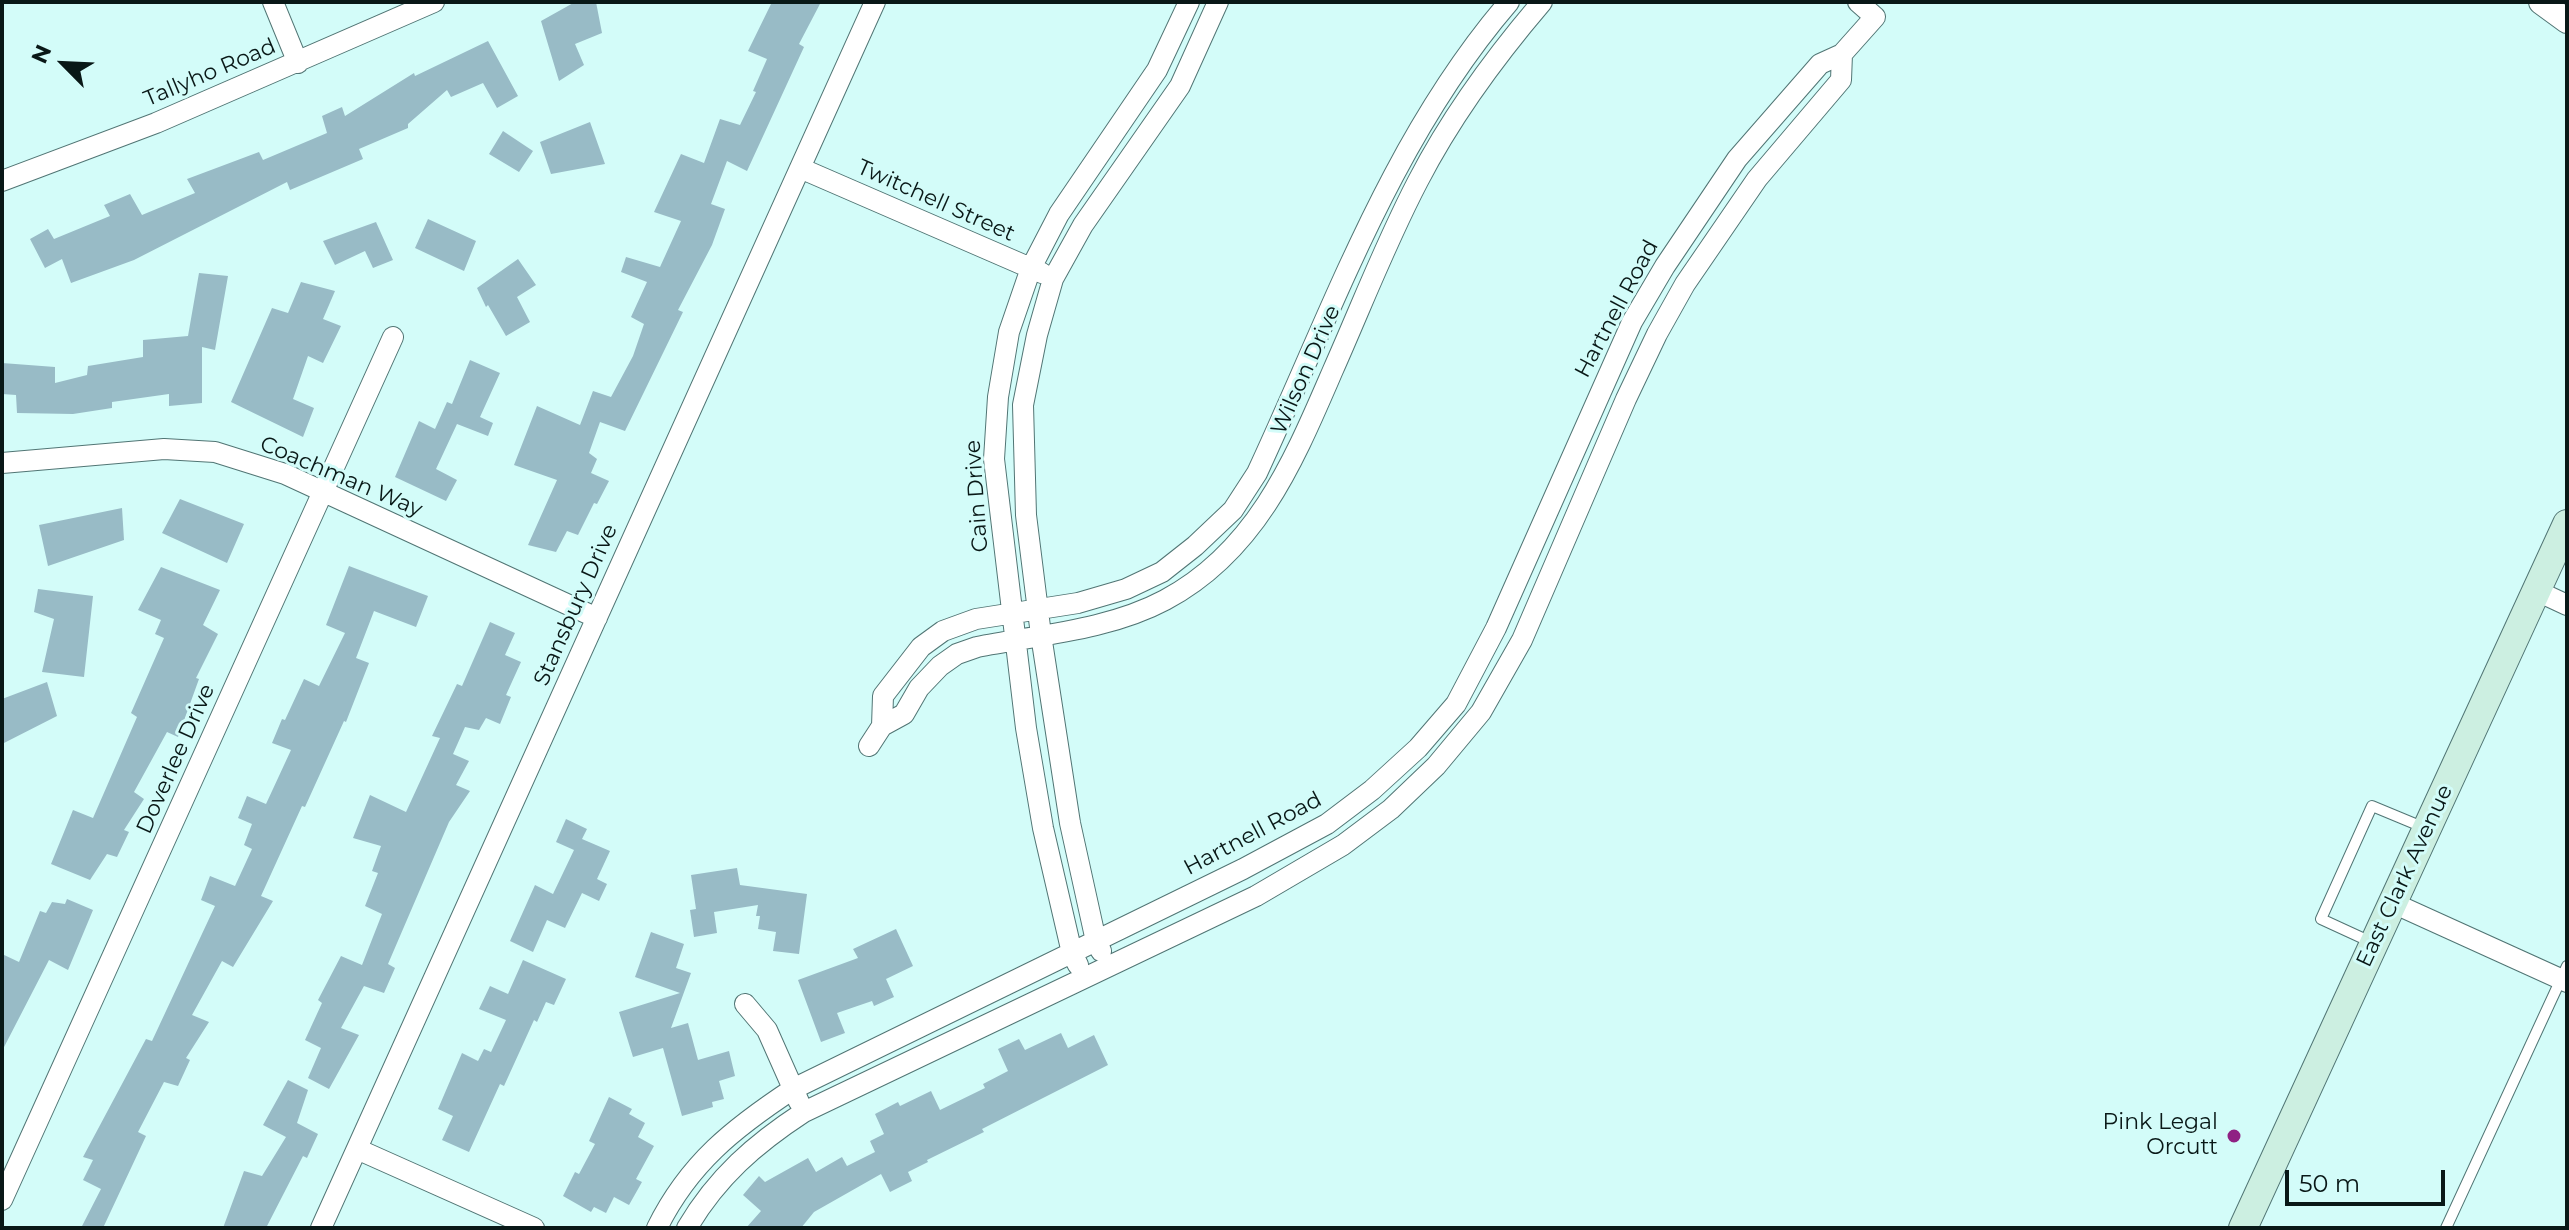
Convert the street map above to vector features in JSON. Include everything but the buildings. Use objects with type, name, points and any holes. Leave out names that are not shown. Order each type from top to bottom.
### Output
[{"type":"main road","name":"East Clark Avenue","points":[[2247,1227],[2567,524]]},
{"type":"street","points":[[273,2],[298,63]]},
{"type":"street","name":"Tallyho Road","points":[[2,181],[156,123],[434,2]]},
{"type":"street","name":"Stansbury Drive","points":[[321,1228],[875,2]]},
{"type":"street","name":"Cain Drive","points":[[1084,978],[1072,953],[1043,828],[1015,640],[994,459],[998,397],[1009,332],[1031,268],[1059,214],[1157,70],[1189,2]]},
{"type":"street","points":[[1107,966],[1096,941],[1070,823],[1041,635],[1026,515],[1023,405],[1037,335],[1053,279],[1083,225],[1180,86],[1218,2]]},
{"type":"street","name":"Wilson Drive","points":[[882,726],[883,696],[921,647],[943,631],[976,619],[1078,603],[1126,589],[1162,572],[1233,510],[1257,473],[1395,169],[1452,75],[1509,2]]},
{"type":"street","name":"Wilson Drive","points":[[882,726],[904,714],[919,688],[957,654],[977,647],[1120,618],[1165,600],[1206,573],[1242,539],[1277,491],[1302,441],[1418,180],[1472,92],[1542,2]]},
{"type":"street","name":"Hartnell Road","points":[[657,1228],[682,1186],[719,1143],[743,1122],[793,1089],[1327,824],[1372,790],[1418,748],[1456,704],[1496,628],[1632,322],[1658,277],[1737,159],[1820,64],[1842,54],[1875,17],[1858,2]]},
{"type":"street","points":[[2541,2],[2567,21]]},
{"type":"street","name":"Hartnell Road","points":[[687,1228],[716,1184],[737,1162],[764,1138],[804,1112],[1256,896],[1343,845],[1391,809],[1436,766],[1481,712],[1522,640],[1657,334],[1721,228],[1757,179],[1841,80],[1842,54]]},
{"type":"street","name":"Twitchell Street","points":[[800,168],[1053,279]]},
{"type":"street","points":[[1340,288],[1365,297]]},
{"type":"street","name":"Doverlee Drive","points":[[2,1200],[393,337]]},
{"type":"street","points":[[1602,388],[1626,399]]},
{"type":"street","name":"Coachman Way","points":[[2,463],[164,449],[215,452],[285,474],[597,618]]},
{"type":"street","points":[[2537,591],[2567,605]]},
{"type":"street","points":[[1496,628],[1522,640]]},
{"type":"street","points":[[869,746],[882,726]]},
{"type":"street","points":[[2393,903],[2565,976]]},
{"type":"street","points":[[745,1004],[767,1030],[804,1112]]},
{"type":"street","points":[[357,1149],[534,1228]]},
{"type":"lane","points":[[2375,943],[2321,919],[2372,806],[2427,828]]},
{"type":"lane","points":[[2446,1228],[2565,976]]},
{"type":"place","name":"Pink Legal Orcutt","points":[[2234,1136]]}]
